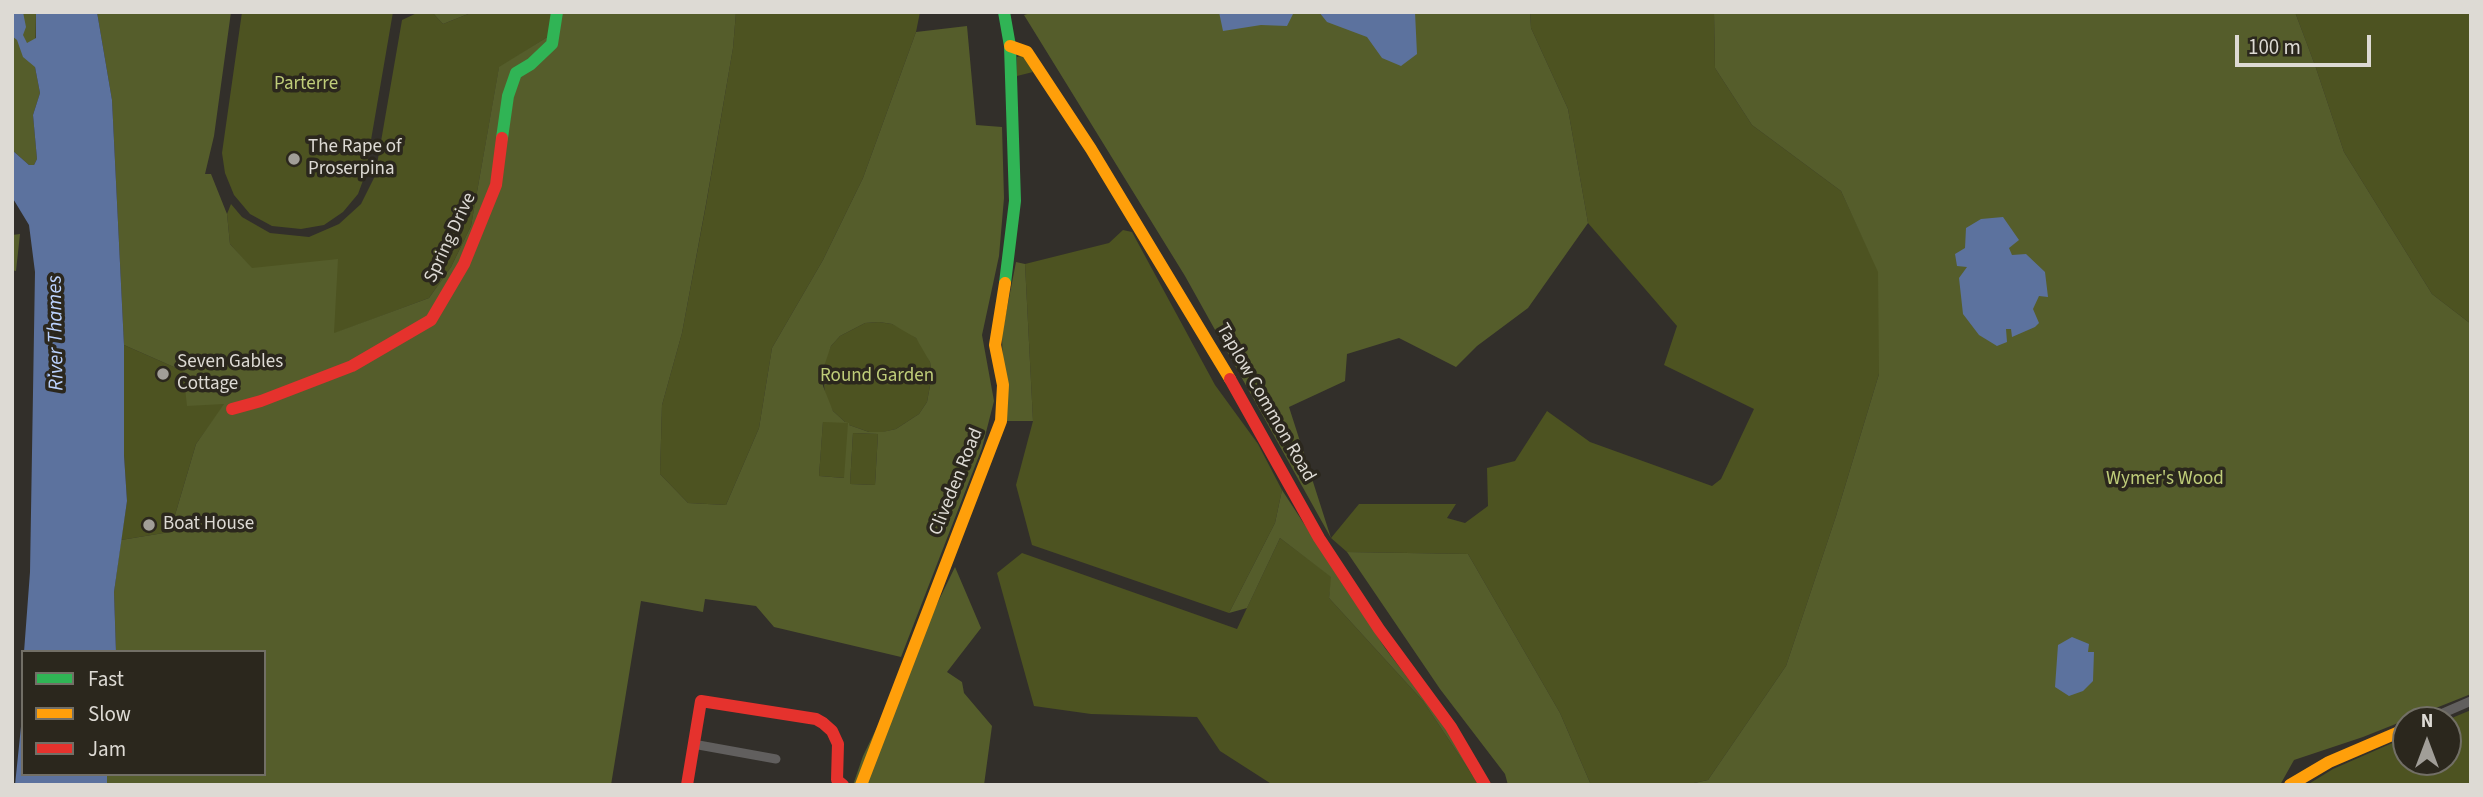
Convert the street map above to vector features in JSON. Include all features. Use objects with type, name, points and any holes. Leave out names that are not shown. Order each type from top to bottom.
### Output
[{"type":"street","name":"Spring Drive","points":[[232,410],[352,366],[430,320],[464,264],[496,185],[508,96],[516,73],[531,64],[552,44],[557,12]]},
{"type":"street","name":"Cliveden Road","points":[[862,785],[1001,421],[1003,386],[995,345],[1011,250],[1015,201],[1010,46],[1004,12]]},
{"type":"street","name":"Taplow Common Road","points":[[1010,46],[1027,52],[1090,149],[1219,359],[1319,538],[1379,629],[1451,727],[1485,785]]},
{"type":"street","points":[[687,785],[701,701],[816,719],[836,737],[837,780],[843,785]]},
{"type":"street","points":[[2290,785],[2329,762],[2392,735]]},
{"type":"street","points":[[693,744],[776,758]]},
{"type":"green space","points":[[12,12],[36,12],[35,67],[40,93],[33,115],[37,159],[34,165],[29,165],[12,150]]},
{"type":"green space","points":[[97,12],[231,12],[214,136],[205,174],[211,174],[227,214],[230,244],[252,268],[338,259],[334,333],[429,298],[451,267],[471,226],[499,67],[549,36],[553,12],[736,12],[733,48],[682,333],[662,405],[660,474],[688,503],[726,505],[759,428],[772,348],[823,260],[863,178],[916,32],[967,26],[976,125],[1002,127],[1004,198],[999,256],[982,335],[994,401],[982,448],[901,657],[774,627],[756,606],[705,599],[703,612],[641,601],[611,785],[107,785],[107,776],[266,776],[266,650],[116,650],[114,592],[121,540],[170,532],[196,444],[224,404],[187,406],[183,371],[124,345],[112,100]],"holes":[[[865,323],[892,324],[916,338],[930,362],[932,375],[927,402],[919,414],[896,429],[869,432],[849,425],[833,411],[823,386],[822,372],[831,346],[840,336]],[[823,422],[848,423],[844,478],[819,476]],[[853,433],[878,434],[875,485],[850,484]]]},
{"type":"green space","name":"Parterre","points":[[242,12],[393,12],[365,175],[358,194],[343,212],[324,225],[301,229],[272,226],[250,214],[234,195],[225,173],[222,153]]},
{"type":"green space","points":[[419,12],[432,12],[443,24],[473,12],[553,12],[549,36],[499,68],[471,226],[451,267],[429,298],[333,334],[252,269],[230,244],[227,214],[231,204],[242,217],[270,233],[309,237],[339,224],[361,204],[375,176],[402,20]]},
{"type":"green space","points":[[432,12],[473,12],[443,24]]},
{"type":"green space","points":[[736,12],[920,12],[916,32],[863,178],[823,260],[772,348],[759,428],[726,505],[688,503],[660,474],[662,405],[682,333],[733,48]]},
{"type":"green space","points":[[1034,12],[1530,12],[1531,28],[1568,109],[1588,223],[1528,308],[1477,346],[1456,367],[1399,338],[1347,354],[1345,381],[1289,407],[1331,538],[1185,276],[1024,15]]},
{"type":"green space","points":[[1530,12],[1714,12],[1715,68],[1752,125],[1841,191],[1879,272],[1879,374],[1836,516],[1786,666],[1708,780],[1685,785],[1591,785],[1560,713],[1468,554],[1347,552],[1331,538],[1359,504],[1456,504],[1447,518],[1465,523],[1488,506],[1487,468],[1515,461],[1547,411],[1590,442],[1712,486],[1721,479],[1754,409],[1664,365],[1677,326],[1588,223],[1568,109],[1531,28]]},
{"type":"green space","name":"Wymer's Wood","points":[[1714,12],[2295,12],[2344,152],[2432,294],[2471,324],[2471,694],[2441,706],[2392,706],[2392,725],[2294,760],[2280,785],[1685,785],[1708,780],[1786,666],[1836,516],[1879,374],[1878,272],[1841,191],[1752,125],[1715,68]]},
{"type":"green space","points":[[2295,12],[2471,12],[2471,324],[2432,294],[2344,152]]},
{"type":"green space","points":[[1024,55],[1033,72],[1017,76],[1017,57]]},
{"type":"green space","points":[[1123,230],[1132,232],[1215,385],[1258,444],[1282,490],[1275,523],[1229,613],[1032,545],[1016,485],[1033,421],[1025,264],[1109,243]]},
{"type":"green space","points":[[20,234],[16,271],[12,270],[12,235]]},
{"type":"green space","points":[[1016,262],[1025,264],[1033,421],[1004,421],[1002,334]]},
{"type":"green space","name":"Round Garden","points":[[879,322],[905,330],[925,349],[932,375],[927,402],[919,414],[896,429],[869,432],[849,425],[845,478],[819,476],[823,421],[845,422],[833,411],[826,399],[822,372],[825,359],[840,336],[865,323]]},
{"type":"green space","points":[[124,345],[183,371],[225,404],[196,444],[170,532],[121,540],[127,501],[124,455]]},
{"type":"green space","points":[[853,433],[878,434],[875,485],[850,484]]},
{"type":"green space","points":[[1282,490],[1385,648],[1457,743],[1479,785],[1423,701],[1329,598],[1331,577],[1280,538],[1247,608],[1229,613],[1275,523]]},
{"type":"green space","points":[[1280,538],[1332,577],[1329,598],[1423,701],[1479,785],[1273,785],[1220,751],[1197,717],[1091,714],[1034,706],[997,573],[1022,553],[1237,629]]},
{"type":"green space","points":[[1347,552],[1468,554],[1560,713],[1591,785],[1508,785],[1505,774],[1440,689]]},
{"type":"green space","points":[[955,567],[981,628],[947,672],[962,682],[964,693],[992,726],[984,785],[853,785],[863,756]]},
{"type":"green space","points":[[2471,710],[2471,785],[2307,785],[2333,769],[2392,743],[2392,776],[2462,776],[2462,714]]},
{"type":"water","name":"River Thames","points":[[12,12],[23,12],[26,27],[23,35],[27,43],[36,38],[36,12],[97,12],[112,100],[124,345],[124,455],[127,501],[114,592],[116,650],[24,650],[30,572],[35,272],[29,225],[12,197],[12,150],[29,165],[34,165],[37,159],[33,115],[40,93],[35,67],[23,57],[17,40],[12,36]]},
{"type":"water","points":[[1219,12],[1294,12],[1287,26],[1261,25],[1223,31]]},
{"type":"water","points":[[1319,12],[1415,12],[1417,54],[1401,66],[1382,58],[1367,37],[1327,22]]},
{"type":"water","points":[[2003,217],[2019,240],[2009,248],[2012,255],[2026,254],[2045,272],[2048,297],[2039,296],[2033,309],[2039,323],[2035,327],[2012,337],[2011,329],[2006,329],[2007,342],[1997,346],[1979,335],[1963,314],[1959,278],[1967,267],[1957,266],[1955,254],[1965,248],[1966,228],[1981,219]]},
{"type":"water","points":[[2072,637],[2089,644],[2088,652],[2094,652],[2093,681],[2083,691],[2069,696],[2055,687],[2058,645]]},
{"type":"water","points":[[21,726],[21,776],[107,776],[107,785],[15,785]]},
{"type":"traffic: fast","points":[[502,138],[508,96],[516,73],[531,64],[552,44],[557,12]]},
{"type":"traffic: fast","points":[[1004,12],[1010,46],[1015,201],[1005,283]]},
{"type":"traffic: slow","points":[[1010,46],[1027,52],[1091,149],[1230,379]]},
{"type":"traffic: slow","points":[[861,785],[1001,421],[1003,385],[995,345],[1005,283]]},
{"type":"traffic: slow","points":[[2290,785],[2329,762],[2392,735]]},
{"type":"traffic: jam","points":[[232,409],[261,401],[352,366],[431,320],[464,264],[496,185],[502,138]]},
{"type":"traffic: jam","points":[[1230,379],[1319,538],[1379,629],[1451,727],[1485,785]]},
{"type":"traffic: jam","points":[[687,785],[701,701],[816,719],[823,723],[832,731],[838,744],[837,780],[843,785]]},
{"type":"place","name":"The Rape of Proserpina","points":[[294,159]]},
{"type":"place","name":"Seven Gables Cottage","points":[[163,374]]},
{"type":"place","name":"Boat House","points":[[149,525]]}]
